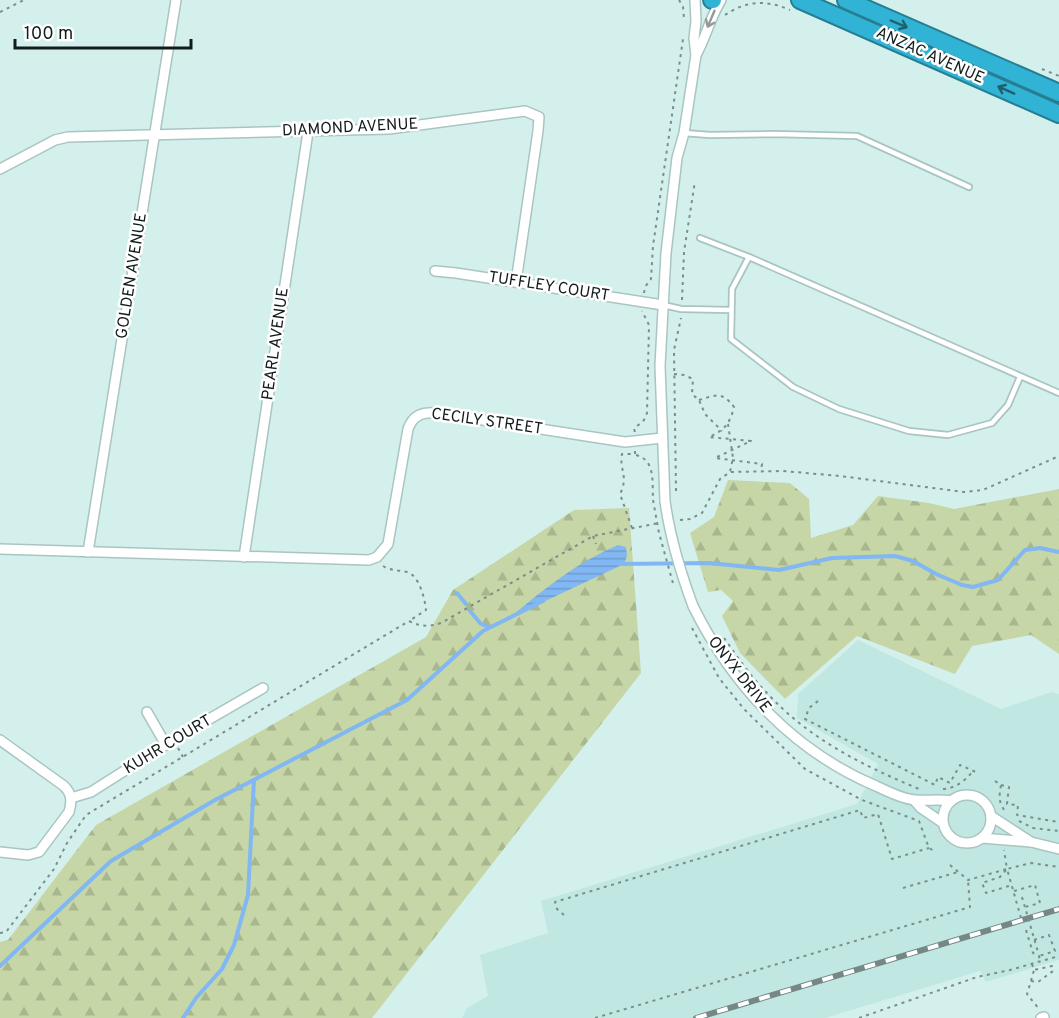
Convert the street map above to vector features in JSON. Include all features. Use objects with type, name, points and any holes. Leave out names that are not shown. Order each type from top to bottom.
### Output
[{"type":"highway","name":"ANZAC AVENUE","points":[[846,0],[1059,93]]},
{"type":"highway","name":"ANZAC AVENUE","points":[[798,6],[1059,114]]},
{"type":"street","name":"GOLDEN AVENUE","points":[[88,552],[176,0]]},
{"type":"street","points":[[662,438],[660,366],[666,253],[677,158],[684,133],[696,54],[695,0]]},
{"type":"street","points":[[696,54],[721,0]]},
{"type":"street","name":"DIAMOND AVENUE","points":[[0,169],[55,140],[68,137],[389,129],[525,111],[539,117],[516,282]]},
{"type":"street","name":"PEARL AVENUE","points":[[244,557],[308,132]]},
{"type":"street","name":"TUFFLEY COURT","points":[[435,271],[663,305]]},
{"type":"street","name":"CECILY STREET","points":[[376,557],[384,551],[390,536],[408,429],[415,417],[422,414],[436,413],[625,442],[662,438]]},
{"type":"street","name":"ONYX DRIVE","points":[[662,438],[669,531],[680,572],[693,606],[709,637],[755,701],[783,728],[810,749],[864,781],[914,800],[951,801]]},
{"type":"street","points":[[0,549],[360,561],[376,557]]},
{"type":"street","name":"KUHR COURT","points":[[71,798],[91,792],[262,688]]},
{"type":"street","points":[[147,712],[166,745]]},
{"type":"street","points":[[0,740],[64,786],[71,798],[69,812],[39,852],[28,855],[0,852]]},
{"type":"street","points":[[982,838],[989,828],[991,816],[987,806],[978,798],[961,796],[951,801],[944,811],[943,823],[948,834],[958,841],[971,843],[982,838],[1031,842],[1059,849]]},
{"type":"street","name":"ONYX DRIVE","points":[[914,800],[921,808],[943,823]]},
{"type":"street","points":[[991,816],[1031,842]]},
{"type":"lane","points":[[684,133],[857,136],[969,187]]},
{"type":"lane","points":[[700,238],[749,257],[1059,393]]},
{"type":"lane","points":[[749,257],[732,289],[731,339],[793,387],[839,409],[909,431],[948,435],[992,423],[1008,405],[1020,376]]},
{"type":"lane","points":[[663,305],[681,309],[731,310]]},
{"type":"path","points":[[0,12],[24,0]]},
{"type":"path","points":[[679,0],[683,7],[685,26],[695,28]]},
{"type":"path","points":[[707,29],[717,31],[724,15],[745,3],[762,2],[798,6]]},
{"type":"path","points":[[676,498],[674,350],[680,324],[684,252],[695,181]]},
{"type":"path","points":[[674,374],[693,379],[692,394],[699,400],[705,414],[722,431]]},
{"type":"path","points":[[699,400],[718,395],[727,398],[734,407],[731,421],[722,431],[710,437],[751,441],[715,458],[732,462],[762,464],[761,471]]},
{"type":"path","points":[[728,424],[732,450],[730,472]]},
{"type":"path","points":[[635,442],[635,454]]},
{"type":"path","points":[[410,621],[419,626],[430,627],[441,623],[592,536],[632,528],[620,494],[626,483],[621,462],[622,454],[644,457],[650,465],[653,500]]},
{"type":"path","points":[[690,519],[702,513],[720,478],[730,472],[761,471],[840,476],[964,492],[983,490],[1059,456]]},
{"type":"path","points":[[679,519],[680,529]]},
{"type":"path","points":[[592,536],[596,544]]},
{"type":"path","points":[[0,933],[6,932],[54,869],[67,843],[86,815],[426,610],[414,575],[388,569],[376,557]]},
{"type":"path","points":[[718,630],[764,691],[792,718],[843,754],[875,771],[922,790]]},
{"type":"path","points":[[819,701],[809,708],[805,719],[935,785],[938,777],[950,783],[960,765],[978,774]]},
{"type":"path","points":[[931,789],[950,788],[964,782],[973,771]]},
{"type":"path","points":[[995,782],[1010,787],[1007,804],[1018,805],[1017,815],[1059,822]]},
{"type":"path","points":[[1001,784],[999,797],[1005,812],[1033,828],[1059,831]]},
{"type":"path","points":[[564,915],[557,909],[555,902],[860,810],[863,818],[878,814],[892,859],[929,848]]},
{"type":"path","points":[[919,821],[929,848],[934,851]]},
{"type":"path","points":[[1004,844],[1007,869],[1021,918]]},
{"type":"path","points":[[968,880],[1031,863],[1059,867]]},
{"type":"path","points":[[595,1018],[970,907],[968,880],[950,865]]},
{"type":"path","points":[[1007,869],[1000,877],[982,883],[986,892],[1012,885]]},
{"type":"path","points":[[903,888],[958,872]]},
{"type":"path","points":[[1014,891],[1035,885],[1040,903],[1024,907]]},
{"type":"path","points":[[1022,897],[1038,952]]},
{"type":"path","points":[[1026,930],[1033,953],[1039,956],[1054,951],[1049,935],[1034,940]]},
{"type":"path","points":[[1039,956],[1040,962]]},
{"type":"path","points":[[859,1018],[976,977],[1059,956]]},
{"type":"path","points":[[1032,964],[1034,970],[1027,994],[1035,1002],[1043,1017]]},
{"type":"path","points":[[1031,981],[1038,982],[1053,971],[1052,966],[1034,970]]},
{"type":"shaded area","points":[[858,640],[1001,709],[1051,692],[1059,694],[1059,960],[986,982],[980,971],[825,1018],[462,1018],[467,1008],[488,996],[480,955],[548,933],[541,901],[857,804],[878,764],[797,718],[798,694]]},
{"type":"green space","points":[[728,480],[790,483],[809,499],[811,538],[853,525],[878,496],[954,509],[1059,489],[1059,654],[1031,635],[972,646],[955,674],[857,636],[785,699],[740,653],[722,616],[733,601],[721,590],[708,592],[690,533],[714,517]]},
{"type":"green space","points":[[629,508],[641,673],[372,1018],[0,1018],[0,942],[8,940],[96,825],[426,637],[453,590],[574,510]]},
{"type":"water","points":[[618,545],[626,547],[627,556],[624,564],[511,617],[562,577],[589,559]]},
{"type":"waterway","points":[[619,564],[709,563],[779,570],[832,558],[895,556],[913,561],[962,585],[973,587],[998,580],[1025,550],[1040,548],[1059,552]]},
{"type":"waterway","points":[[457,593],[466,604]]},
{"type":"waterway","points":[[0,966],[111,861],[215,800],[407,700],[483,631],[543,601]]},
{"type":"waterway","points":[[470,611],[481,624],[489,627]]},
{"type":"waterway","points":[[183,1018],[196,998],[222,969],[234,945],[248,895],[254,780]]},
{"type":"railway","points":[[696,1018],[1059,909]]}]
